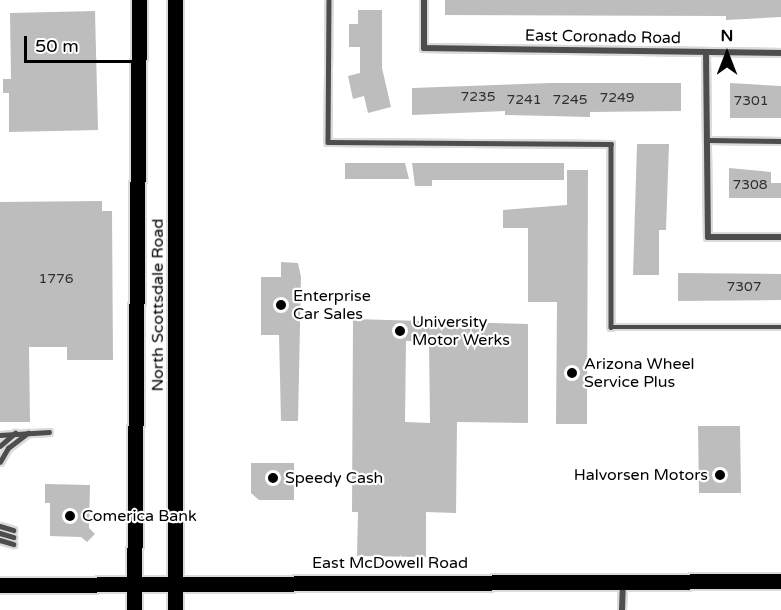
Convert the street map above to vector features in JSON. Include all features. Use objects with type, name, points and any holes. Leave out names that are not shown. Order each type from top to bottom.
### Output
[{"type":"main road","name":"North Scottsdale Road","points":[[134,610],[139,0]]},
{"type":"main road","name":"North Scottsdale Road","points":[[175,610],[176,0]]},
{"type":"main road","name":"East McDowell Road","points":[[0,585],[781,581]]},
{"type":"street","name":"East Coronado Road","points":[[424,0],[424,48],[781,53]]},
{"type":"street","points":[[706,52],[708,237],[781,237]]},
{"type":"street","points":[[622,610],[623,581]]},
{"type":"lane","points":[[329,0],[328,142],[611,144],[611,327],[781,327]]},
{"type":"lane","points":[[707,140],[781,141]]},
{"type":"lane","points":[[0,446],[18,432]]},
{"type":"lane","points":[[0,435],[18,432],[49,432]]},
{"type":"lane","points":[[0,462],[14,442],[30,432]]},
{"type":"lane","points":[[0,526],[13,530]]},
{"type":"lane","points":[[0,533],[13,537]]},
{"type":"lane","points":[[0,540],[13,544]]},
{"type":"building","points":[[445,0],[781,0],[781,17],[726,20],[726,16],[445,15]]},
{"type":"building","points":[[358,10],[382,10],[382,68],[391,107],[368,113],[364,96],[353,99],[348,76],[360,73],[360,47],[349,47],[349,24],[358,24]]},
{"type":"building","points":[[95,11],[98,130],[9,132],[9,93],[3,93],[3,79],[11,79],[10,13]]},
{"type":"building","points":[[551,83],[681,83],[681,111],[590,112],[590,117],[505,115],[505,111],[412,115],[412,88]]},
{"type":"building","points":[[730,83],[781,86],[781,118],[730,118]]},
{"type":"building","points":[[637,144],[669,144],[666,230],[659,230],[659,275],[633,275]]},
{"type":"building","points":[[345,163],[405,163],[409,179],[345,179]]},
{"type":"building","points":[[412,163],[564,163],[564,180],[432,180],[432,186],[415,186]]},
{"type":"building","points":[[729,168],[771,172],[771,183],[781,183],[781,198],[729,198]]},
{"type":"building","points":[[567,170],[588,170],[587,424],[556,424],[557,302],[528,302],[528,228],[503,228],[503,210],[567,205]]},
{"type":"building","points":[[102,201],[102,211],[112,211],[113,360],[67,360],[67,347],[29,347],[30,422],[0,422],[0,202]]},
{"type":"building","points":[[281,262],[298,263],[301,277],[298,421],[281,421],[279,335],[261,335],[261,277],[281,277]]},
{"type":"building","points":[[678,273],[781,274],[781,300],[678,301]]},
{"type":"building","points":[[353,319],[528,324],[528,423],[457,422],[456,513],[426,512],[426,557],[357,556],[358,512],[352,512]],"holes":[[[406,341],[429,341],[430,423],[405,422]]]},
{"type":"building","points":[[698,426],[740,426],[741,493],[699,493]]},
{"type":"building","name":"Speedy Cash","points":[[251,463],[294,463],[294,500],[259,500],[251,493]]},
{"type":"building","name":"Comerica Bank","points":[[45,484],[90,485],[89,528],[95,534],[87,542],[81,537],[50,536],[50,503],[45,503]]},
{"type":"place","name":"Enterprise Car Sales","points":[[281,305]]},
{"type":"place","name":"University Motor Werks","points":[[400,331]]},
{"type":"place","name":"Arizona Wheel Service Plus","points":[[572,373]]},
{"type":"place","name":"Halvorsen Motors","points":[[720,475]]},
{"type":"place","name":"Speedy Cash","points":[[273,478]]},
{"type":"place","name":"Comerica Bank","points":[[70,516]]}]
